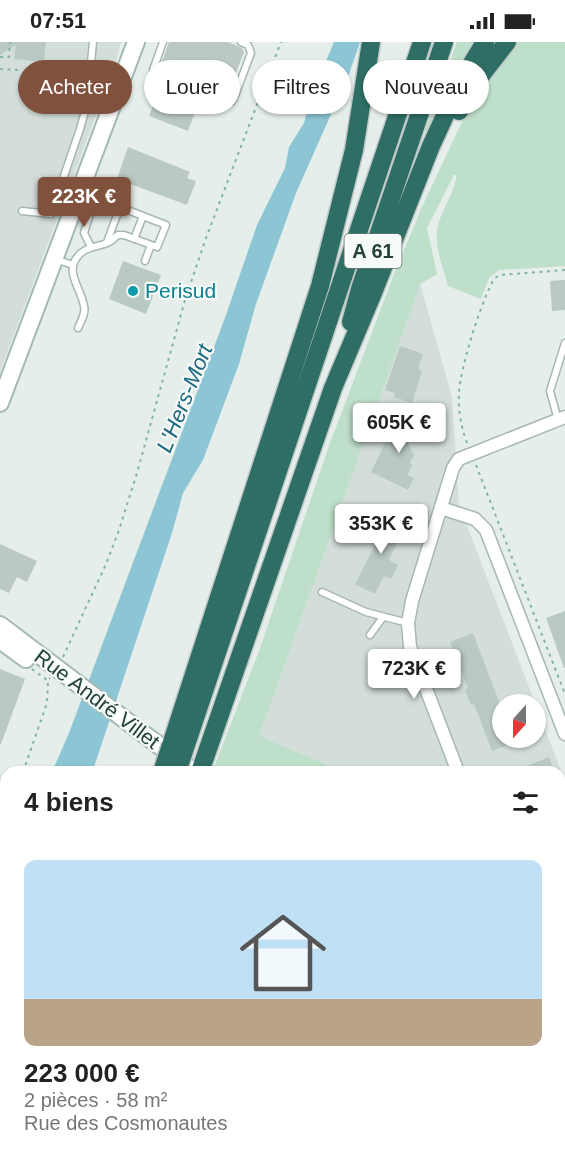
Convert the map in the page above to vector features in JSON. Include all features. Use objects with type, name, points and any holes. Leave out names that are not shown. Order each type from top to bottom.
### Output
[{"type":"highway","points":[[189,764],[338,223],[354,150],[371,42]]},
{"type":"highway","name":"A 61","points":[[189,764],[422,42]]},
{"type":"highway","name":"A 61","points":[[189,764],[333,388],[360,290],[444,42]]},
{"type":"highway","points":[[333,388],[451,101],[485,42]]},
{"type":"highway","points":[[407,211],[461,106],[491,61],[507,42]]},
{"type":"main road","points":[[0,403],[136,42]]},
{"type":"main road","name":"Rue André Villet","points":[[0,625],[57,675],[129,729],[170,766]]},
{"type":"main road","name":"Rue André Villet","points":[[0,640],[57,675]]},
{"type":"main road","name":"Rue André Villet","points":[[129,729],[189,764]]},
{"type":"street","points":[[456,766],[410,647],[408,623],[412,601],[453,468],[459,459],[561,418]]},
{"type":"street","points":[[441,508],[475,519],[486,530],[565,734]]},
{"type":"lane","points":[[22,211],[51,214],[87,104],[93,42]]},
{"type":"lane","points":[[163,42],[153,70],[157,77],[226,103],[231,102],[234,98],[251,53],[248,45],[241,42]]},
{"type":"lane","points":[[91,247],[84,233],[93,204]]},
{"type":"lane","points":[[78,328],[84,314],[84,306],[73,279],[73,265],[82,252],[107,243],[118,235],[134,238],[157,247],[166,225],[120,207],[107,243]]},
{"type":"lane","points":[[134,238],[143,216]]},
{"type":"lane","points":[[145,261],[151,245]]},
{"type":"lane","points":[[54,258],[73,265]]},
{"type":"lane","points":[[561,418],[550,391],[565,343]]},
{"type":"lane","points":[[322,592],[383,618],[408,623]]},
{"type":"lane","points":[[370,635],[383,618]]},
{"type":"lane","name":"Rue André Villet","points":[[0,633],[57,675]]},
{"type":"path","points":[[0,57],[9,57],[10,42]]},
{"type":"path","points":[[25,766],[57,675],[106,564],[137,473],[185,300],[199,258],[281,42]]},
{"type":"path","points":[[0,69],[18,70]]},
{"type":"path","points":[[565,270],[500,275],[495,278],[481,311],[459,390],[460,422],[471,454],[565,694]]},
{"type":"shaded area","points":[[0,42],[121,42],[117,60],[18,60],[18,114],[96,114],[0,372]]},
{"type":"shaded area","points":[[420,283],[452,397],[459,505],[532,694],[492,694],[492,748],[546,748],[546,731],[559,766],[248,766]]},
{"type":"green space","points":[[457,42],[478,42],[468,60],[451,60]]},
{"type":"green space","points":[[518,42],[565,42],[565,266],[499,270],[489,278],[481,299],[448,286],[439,255],[437,233],[440,218],[456,182],[457,175],[454,175],[427,228],[437,274],[420,284],[259,736],[329,766],[215,766],[259,651],[330,443],[421,209],[466,114],[489,114],[489,80]]},
{"type":"green space","points":[[431,114],[439,114],[429,133],[425,131]]},
{"type":"water","points":[[334,42],[360,42],[351,68],[351,60],[326,60]]},
{"type":"water","points":[[306,114],[331,114],[296,193],[256,304],[239,364],[203,460],[183,493],[172,533],[94,766],[55,766],[226,315],[257,225],[285,168],[289,147],[304,123]]},
{"type":"building","points":[[0,42],[46,42],[44,60],[14,59],[16,45],[0,55]]},
{"type":"building","points":[[169,42],[228,42],[242,48],[244,52],[240,62],[240,60],[163,60]]},
{"type":"building","points":[[150,114],[194,114],[188,131],[149,116]]},
{"type":"building","points":[[128,147],[190,172],[187,178],[196,181],[187,205],[117,179]]},
{"type":"building","name":"Perisud","points":[[123,261],[161,275],[146,314],[109,299]]},
{"type":"building","points":[[565,280],[565,310],[552,311],[550,281]]},
{"type":"building","points":[[400,346],[423,354],[418,369],[422,371],[412,403],[394,397],[395,393],[385,390]]},
{"type":"building","points":[[412,416],[425,420],[418,439],[403,434],[414,455],[407,475],[414,478],[408,490],[371,472],[389,435],[393,436],[399,420],[409,424]]},
{"type":"building","points":[[380,514],[405,527],[389,560],[398,565],[391,579],[384,576],[375,594],[355,584],[379,537],[370,532]]},
{"type":"building","points":[[0,544],[37,561],[27,582],[17,577],[9,593],[0,589]]},
{"type":"building","points":[[565,611],[565,668],[564,668],[546,618]]},
{"type":"building","points":[[473,633],[496,694],[492,694],[492,748],[500,748],[492,751],[474,704],[471,705],[465,690],[468,688],[450,642]]},
{"type":"building","points":[[0,669],[25,679],[1,744],[0,744]]},
{"type":"building","points":[[549,757],[553,766],[527,766]]},
{"type":"place","name":"Perisud","points":[[133,291]]},
{"type":"water label","name":"L'Hers-Mort","points":[[184,398]]}]
